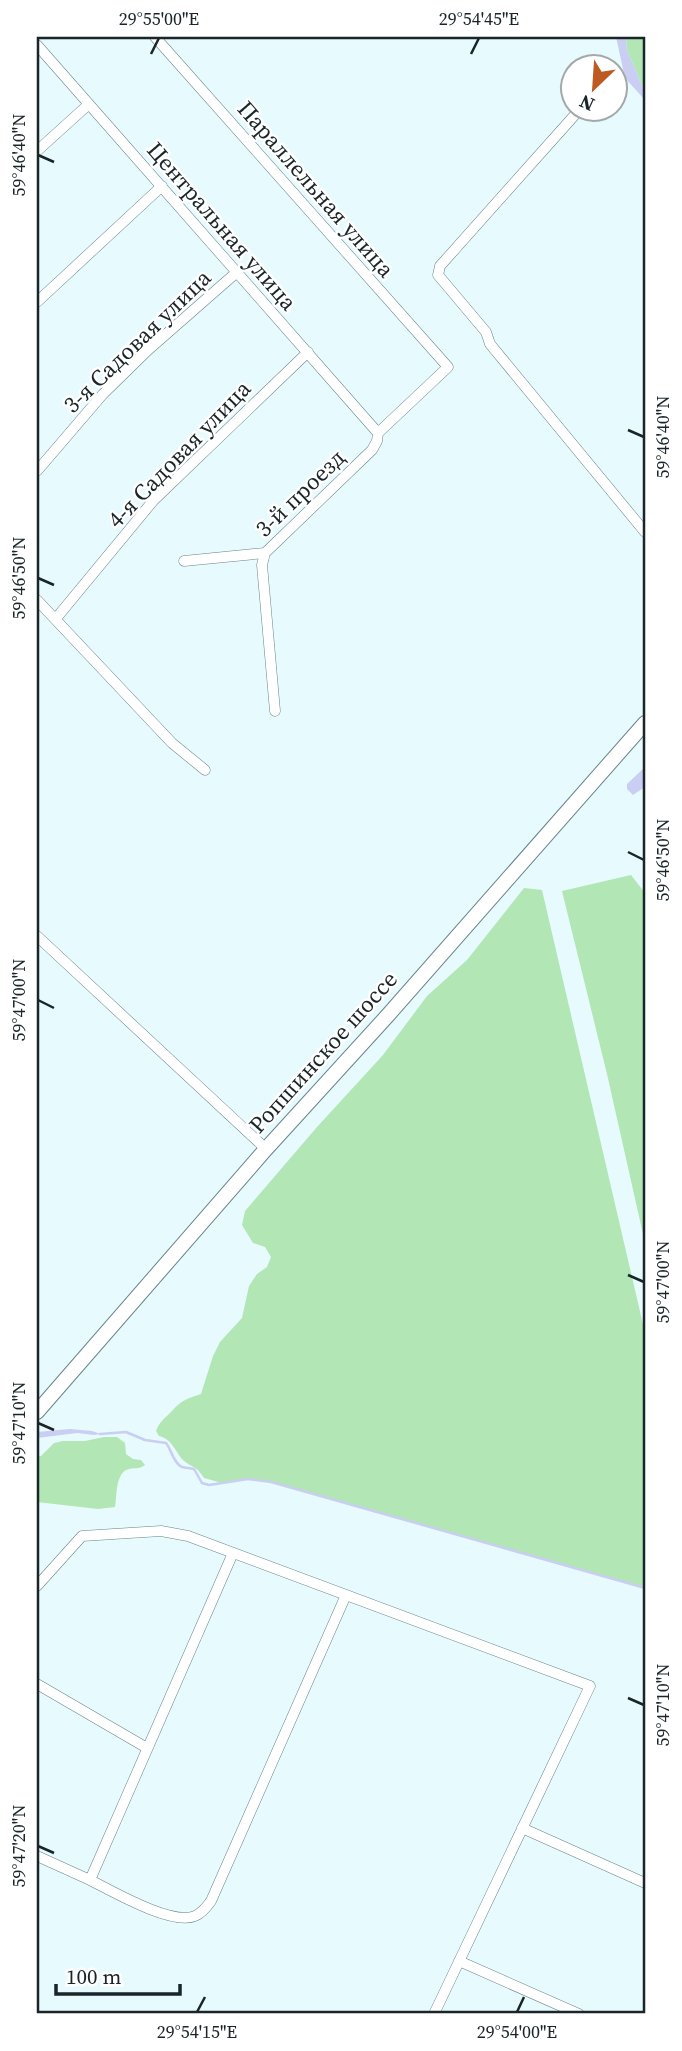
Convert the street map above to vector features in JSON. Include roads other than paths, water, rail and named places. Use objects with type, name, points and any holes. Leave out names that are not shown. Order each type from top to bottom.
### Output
[{"type":"main road","name":"Ропшинское шоссе","points":[[37,1412],[645,723]]},
{"type":"street","name":"Параллельная улица","points":[[155,37],[448,367]]},
{"type":"street","name":"Центральная улица","points":[[37,45],[378,433]]},
{"type":"street","points":[[37,151],[89,104]]},
{"type":"street","points":[[568,122],[440,265],[438,275],[486,332],[490,344],[645,532]]},
{"type":"street","points":[[37,302],[162,186]]},
{"type":"street","name":"3-я Садовая улица","points":[[37,471],[103,394],[148,350],[237,272]]},
{"type":"street","name":"4-я Садовая улица","points":[[53,617],[58,616],[153,501],[308,352]]},
{"type":"street","name":"3-й проезд","points":[[275,711],[262,565],[265,554],[372,450],[378,433],[448,367]]},
{"type":"street","points":[[184,561],[265,554]]},
{"type":"street","points":[[37,600],[172,743],[205,770]]},
{"type":"street","points":[[37,936],[267,1149]]},
{"type":"street","points":[[37,1586],[82,1536],[162,1531],[188,1536],[590,1686],[434,2014]]},
{"type":"street","points":[[90,1880],[233,1553]]},
{"type":"street","points":[[37,1856],[162,1914],[181,1919],[193,1917],[205,1910],[215,1894],[346,1595]]},
{"type":"street","points":[[37,1684],[147,1748]]},
{"type":"street","points":[[522,1828],[645,1883]]},
{"type":"street","points":[[459,1961],[579,2014]]},
{"type":"water","points":[[616,37],[626,37],[628,52],[619,52]]},
{"type":"water","points":[[630,57],[645,93],[645,100],[630,84]]},
{"type":"water","points":[[645,767],[645,787],[633,795],[627,789],[627,784]]},
{"type":"water","points":[[70,1429],[101,1434],[77,1433],[37,1438],[37,1432]]},
{"type":"waterway","points":[[100,1434],[126,1432],[145,1440],[166,1443],[179,1465],[194,1469],[202,1483],[209,1485],[248,1479],[271,1482],[645,1588]]}]
